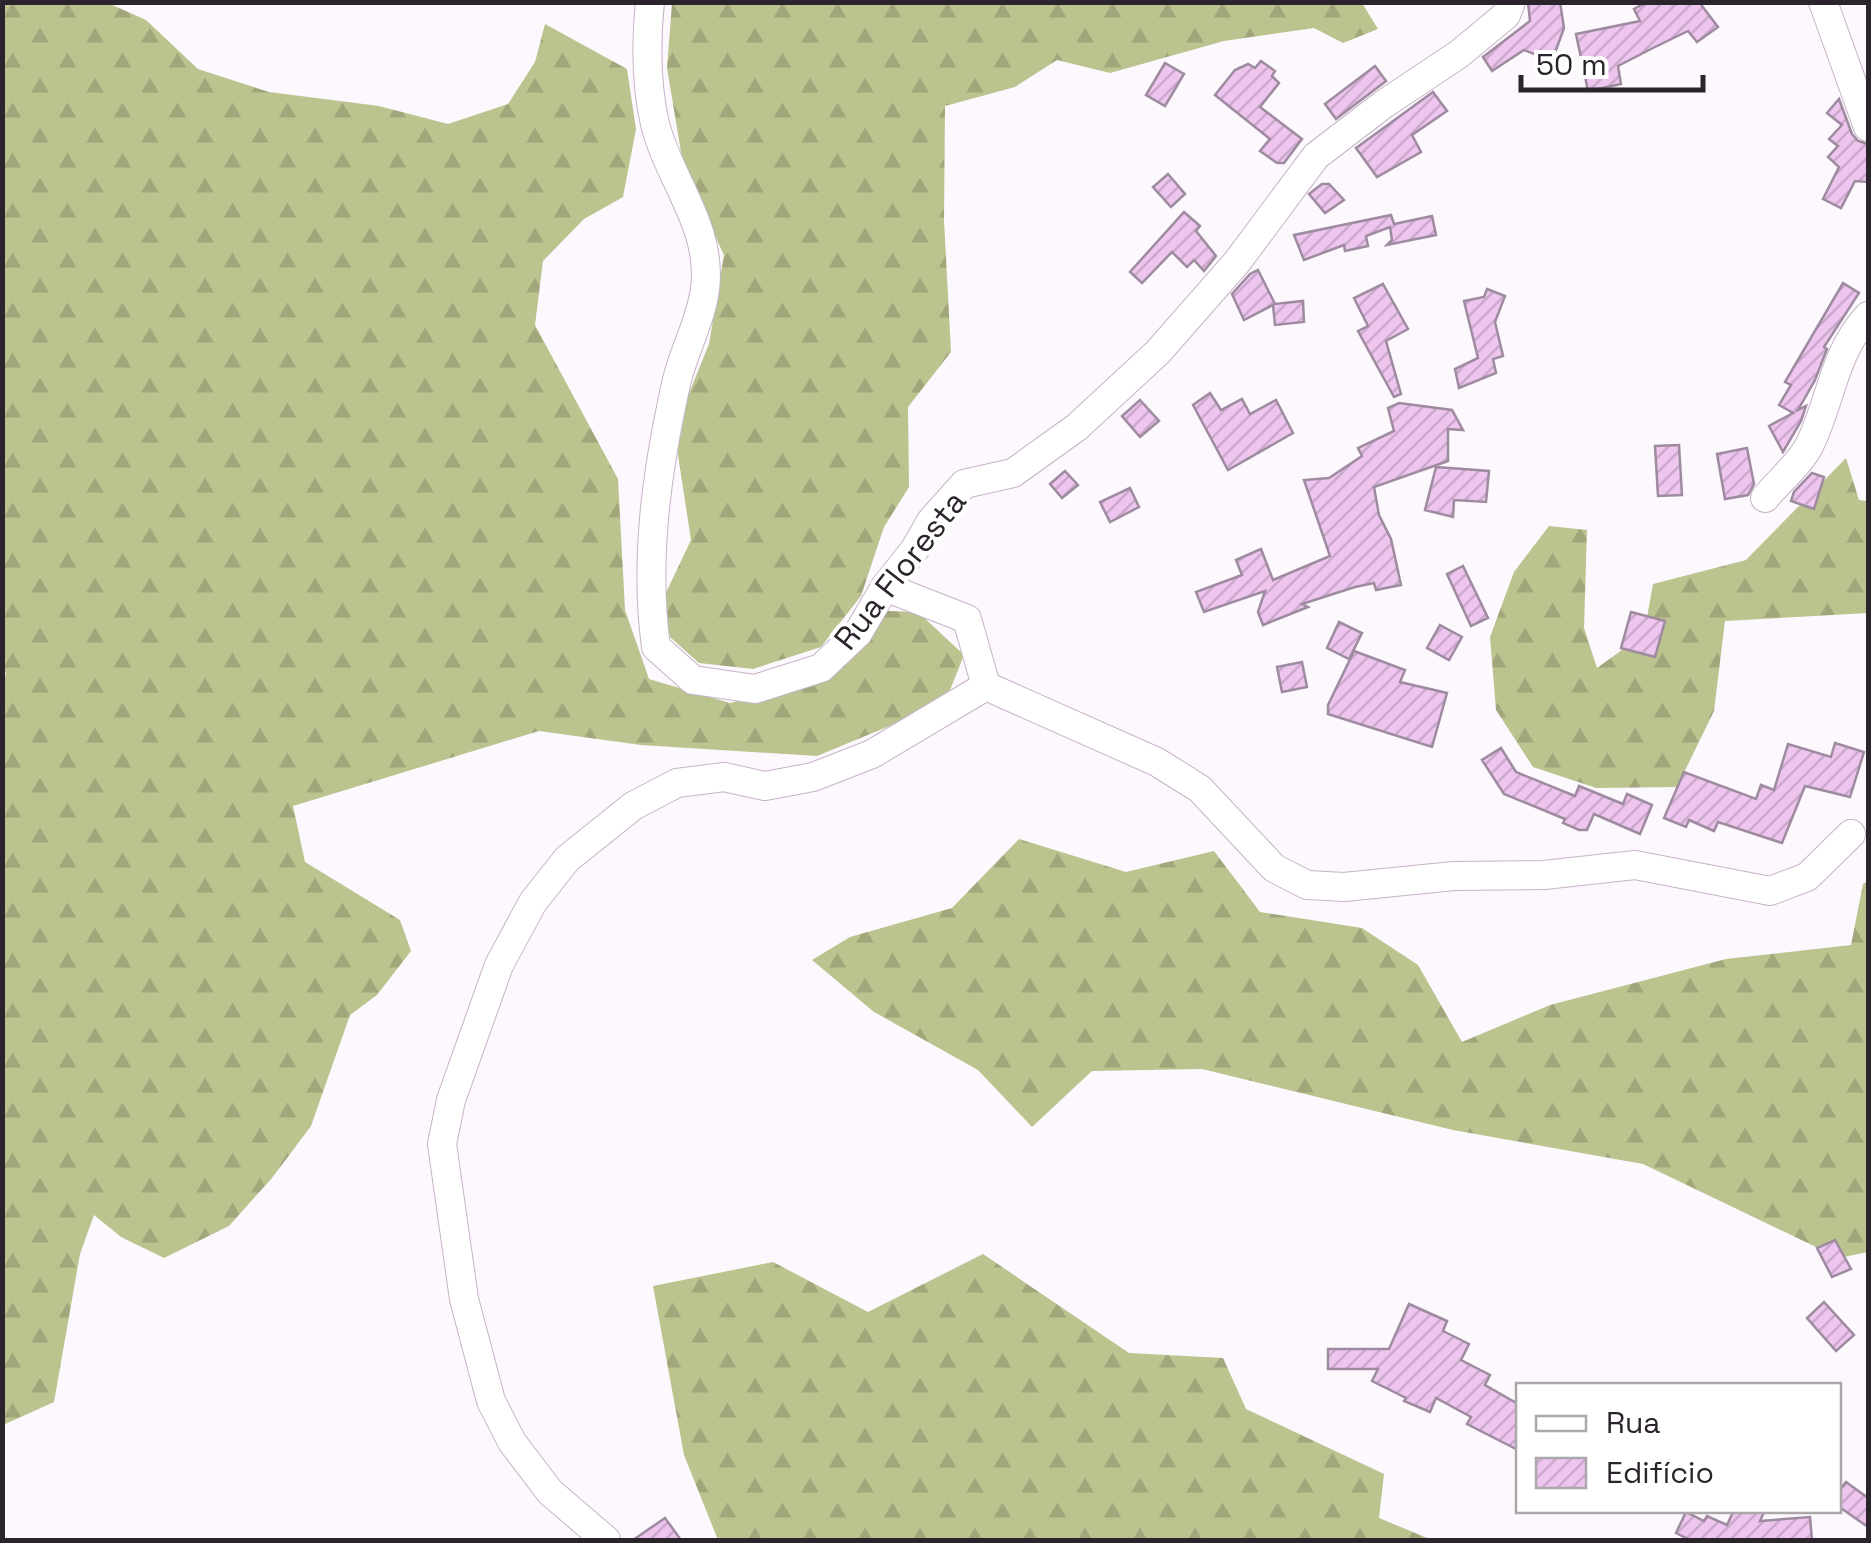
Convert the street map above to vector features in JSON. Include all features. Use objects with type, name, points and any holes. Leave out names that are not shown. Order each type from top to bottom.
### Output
[{"type":"street","name":"Rua Floresta","points":[[650,2],[646,40],[655,124],[702,234],[705,288],[677,380],[654,496],[649,597],[656,647],[693,680],[755,689],[820,668],[858,633],[931,521],[964,484],[1013,474],[1076,428],[1158,352],[1237,262],[1316,156],[1459,54],[1506,15],[1511,2]]},
{"type":"street","points":[[1823,2],[1868,126]]},
{"type":"street","points":[[1764,498],[1809,447],[1840,358],[1852,333],[1868,316]]},
{"type":"street","points":[[885,588],[967,620],[986,686],[1157,762],[1200,789],[1274,868],[1307,885],[1344,887],[1635,865],[1770,891],[1807,877],[1851,834]]},
{"type":"street","points":[[606,1540],[550,1492],[512,1442],[490,1401],[464,1299],[442,1144],[451,1100],[499,965],[533,902],[567,859],[633,806],[677,783],[724,777],[765,786],[813,777],[872,754],[986,686]]},
{"type":"green space","points":[[3,3],[108,3],[146,20],[198,69],[269,92],[379,106],[448,124],[508,104],[535,62],[545,24],[627,69],[636,129],[623,197],[584,219],[543,261],[535,325],[618,479],[625,610],[649,679],[730,703],[824,678],[887,611],[918,612],[964,655],[950,690],[904,720],[817,756],[641,745],[539,731],[293,806],[305,862],[400,920],[411,951],[377,995],[350,1015],[311,1126],[229,1226],[164,1258],[121,1237],[94,1215],[80,1254],[54,1402],[3,1425],[2,687],[6,673],[2,666]]},
{"type":"green space","points":[[672,3],[1362,3],[1378,29],[1343,43],[1314,28],[1224,41],[1110,73],[1057,60],[1015,87],[945,106],[944,220],[951,352],[908,407],[909,487],[884,527],[861,596],[821,647],[753,669],[699,663],[670,637],[663,599],[691,540],[678,455],[679,418],[709,344],[724,255],[684,170],[667,68]]},
{"type":"green space","points":[[1846,458],[1859,500],[1868,501],[1868,613],[1725,621],[1714,711],[1677,787],[1596,788],[1533,767],[1496,710],[1490,637],[1514,572],[1549,526],[1587,530],[1584,628],[1597,668],[1644,634],[1653,584],[1746,560]]},
{"type":"green space","points":[[1019,839],[1126,872],[1214,851],[1260,912],[1362,928],[1418,965],[1462,1042],[1550,1005],[1726,959],[1851,945],[1863,884],[1868,881],[1868,1252],[1839,1258],[1643,1164],[1453,1130],[1202,1069],[1092,1071],[1032,1127],[978,1070],[874,1012],[812,960],[850,937],[952,908]]},
{"type":"green space","points":[[983,1254],[1129,1353],[1223,1358],[1246,1409],[1384,1474],[1379,1518],[1432,1540],[718,1540],[684,1455],[653,1286],[773,1262],[868,1312]]},
{"type":"building","points":[[1528,2],[1560,2],[1564,28],[1552,61],[1524,50],[1492,71],[1483,57],[1530,21]]},
{"type":"building","points":[[1647,2],[1699,2],[1718,27],[1697,42],[1688,31],[1653,48],[1618,66],[1621,84],[1588,91],[1576,34],[1640,21],[1634,9]]},
{"type":"building","points":[[1261,61],[1275,71],[1272,76],[1279,83],[1260,107],[1302,139],[1284,163],[1277,163],[1260,151],[1270,139],[1215,95],[1235,70],[1248,64],[1255,68]]},
{"type":"building","points":[[1165,63],[1184,74],[1165,106],[1146,95]]},
{"type":"building","points":[[1375,66],[1386,81],[1336,119],[1325,104]]},
{"type":"building","points":[[1433,92],[1447,111],[1412,135],[1421,152],[1377,177],[1356,148]]},
{"type":"building","points":[[1839,99],[1852,134],[1868,144],[1868,182],[1855,181],[1841,208],[1823,199],[1839,167],[1828,157],[1838,146],[1829,139],[1842,125],[1827,113]]},
{"type":"building","points":[[1168,174],[1185,194],[1171,207],[1153,187]]},
{"type":"building","points":[[1322,184],[1329,184],[1344,200],[1325,213],[1309,194]]},
{"type":"building","points":[[1184,212],[1200,226],[1196,231],[1216,256],[1204,271],[1194,260],[1187,267],[1172,252],[1142,283],[1130,272]]},
{"type":"building","points":[[1391,215],[1394,224],[1432,216],[1436,235],[1387,245],[1392,240],[1390,227],[1366,236],[1368,246],[1345,251],[1344,245],[1304,260],[1294,235]]},
{"type":"building","points":[[1258,270],[1275,304],[1303,301],[1304,322],[1275,325],[1273,305],[1244,320],[1232,294]]},
{"type":"building","points":[[1843,283],[1859,293],[1824,347],[1827,349],[1815,380],[1798,410],[1806,406],[1801,421],[1783,452],[1769,426],[1793,413],[1779,405],[1791,385],[1785,382]]},
{"type":"building","points":[[1383,284],[1408,329],[1386,341],[1401,394],[1394,397],[1358,331],[1368,326],[1354,298]]},
{"type":"building","points":[[1487,289],[1505,296],[1495,322],[1503,356],[1493,359],[1496,373],[1459,388],[1455,369],[1478,358],[1464,301],[1484,297]]},
{"type":"building","points":[[1210,393],[1221,410],[1242,399],[1250,414],[1276,400],[1293,433],[1228,470],[1193,405]]},
{"type":"building","points":[[1140,400],[1159,421],[1140,437],[1122,416]]},
{"type":"building","points":[[1399,403],[1452,410],[1463,430],[1448,429],[1448,461],[1374,487],[1401,585],[1376,590],[1374,583],[1355,587],[1302,604],[1308,607],[1263,625],[1258,612],[1265,591],[1204,612],[1196,592],[1242,575],[1236,560],[1261,549],[1273,580],[1330,556],[1304,480],[1329,478],[1362,456],[1358,448],[1394,431],[1388,408]]},
{"type":"building","points":[[1679,445],[1682,495],[1658,496],[1655,446]]},
{"type":"building","points":[[1747,448],[1754,484],[1748,495],[1725,499],[1717,454]]},
{"type":"building","points":[[1436,467],[1489,471],[1486,502],[1454,500],[1453,517],[1425,510]]},
{"type":"building","points":[[1065,471],[1078,485],[1062,498],[1050,484]]},
{"type":"building","points":[[1812,473],[1824,477],[1814,509],[1791,501]]},
{"type":"building","points":[[1130,488],[1139,507],[1110,522],[1100,502]]},
{"type":"building","points":[[1463,566],[1488,618],[1471,626],[1447,574]]},
{"type":"building","points":[[1631,612],[1665,621],[1655,657],[1621,648]]},
{"type":"building","points":[[1339,622],[1362,633],[1349,659],[1327,648]]},
{"type":"building","points":[[1440,625],[1462,637],[1449,660],[1427,648]]},
{"type":"building","points":[[1354,651],[1405,670],[1400,682],[1447,693],[1432,747],[1328,714],[1328,705]]},
{"type":"building","points":[[1302,662],[1307,687],[1282,692],[1277,667]]},
{"type":"building","points":[[1835,743],[1864,752],[1850,797],[1805,786],[1782,843],[1718,822],[1714,831],[1689,820],[1686,827],[1664,818],[1684,772],[1756,799],[1761,785],[1774,790],[1788,744],[1831,757]]},
{"type":"building","points":[[1501,748],[1516,772],[1575,796],[1579,786],[1623,804],[1627,794],[1652,805],[1640,834],[1594,814],[1587,830],[1579,830],[1563,823],[1565,819],[1504,794],[1482,760]]},
{"type":"building","points":[[1835,1240],[1851,1269],[1832,1277],[1817,1248]]},
{"type":"building","points":[[1824,1302],[1854,1335],[1836,1351],[1807,1318]]},
{"type":"building","points":[[1409,1304],[1447,1321],[1443,1331],[1469,1344],[1461,1360],[1490,1375],[1485,1385],[1516,1403],[1516,1449],[1467,1424],[1471,1417],[1436,1398],[1430,1412],[1404,1401],[1406,1398],[1372,1381],[1378,1369],[1328,1369],[1328,1349],[1389,1349]]},
{"type":"building","points":[[1846,1482],[1868,1498],[1868,1527],[1841,1508],[1841,1488]]},
{"type":"building","points":[[1686,1513],[1704,1521],[1707,1516],[1727,1525],[1733,1513],[1764,1513],[1760,1521],[1810,1517],[1812,1540],[1690,1540],[1676,1533]]},
{"type":"building","points":[[665,1518],[681,1540],[633,1540]]}]
